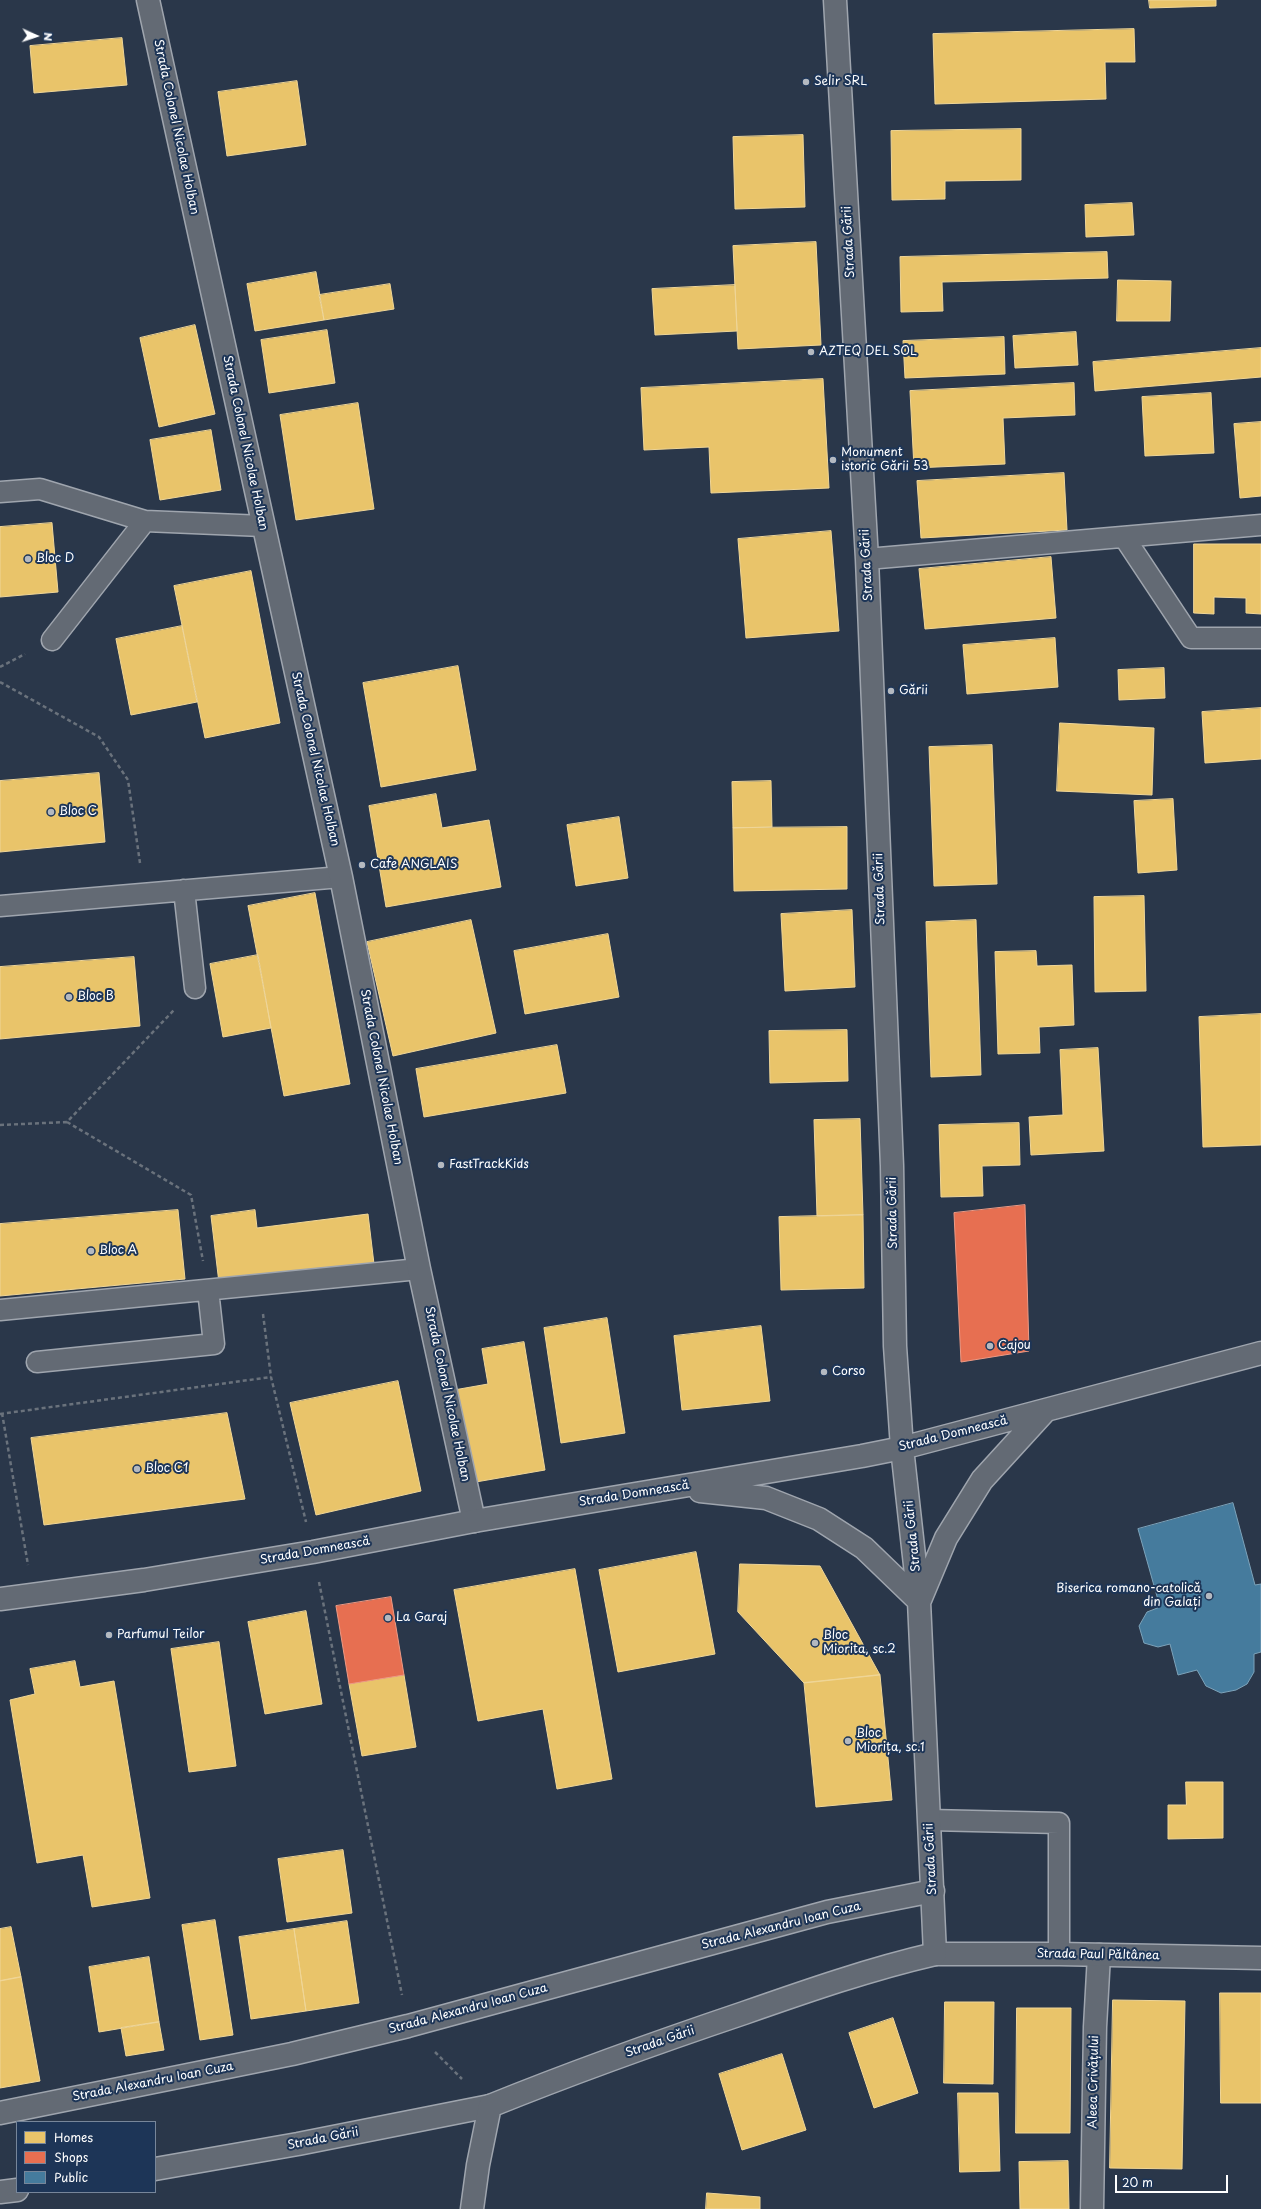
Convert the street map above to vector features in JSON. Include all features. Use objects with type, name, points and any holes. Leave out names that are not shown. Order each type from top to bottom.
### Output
[{"type":"main road","name":"Strada Colonel Nicolae Holban","points":[[148,0],[341,877],[419,1269],[474,1521]]},
{"type":"main road","name":"Strada Gării","points":[[156,2169],[298,2144],[490,2106],[597,2063],[816,1988],[885,1966],[935,1954],[919,1601],[902,1448],[895,1346],[892,1166],[867,559],[835,0]]},
{"type":"main road","name":"Strada Domnească","points":[[0,1599],[131,1582],[313,1552],[474,1521],[902,1448],[1261,1353]]},
{"type":"main road","points":[[671,1488],[766,1498],[819,1519],[864,1548],[919,1601],[946,1538],[982,1480],[1045,1411]]},
{"type":"main road","name":"Strada Alexandru Ioan Cuza","points":[[0,2113],[292,2054],[408,2026],[827,1912],[933,1891]]},
{"type":"main road","name":"Strada Paul Păltânea","points":[[935,1954],[1059,1954],[1261,1958]]},
{"type":"main road","name":"Aleea Crivățului","points":[[1092,2209],[1095,2027],[1099,1955]]},
{"type":"main road","points":[[472,2209],[478,2165],[490,2106]]},
{"type":"main road","points":[[0,2192],[16,2190]]},
{"type":"lane","points":[[0,492],[40,489],[145,521],[263,526]]},
{"type":"lane","points":[[52,640],[145,521]]},
{"type":"lane","points":[[867,559],[1261,525]]},
{"type":"lane","points":[[1124,537],[1191,638],[1261,638]]},
{"type":"lane","points":[[0,906],[341,877]]},
{"type":"lane","points":[[184,890],[195,988]]},
{"type":"lane","points":[[0,1310],[419,1269]]},
{"type":"lane","points":[[37,1362],[214,1344],[208,1290]]},
{"type":"lane","points":[[929,1820],[1060,1823],[1059,1954]]},
{"type":"path","points":[[0,682],[99,737],[128,780],[145,894]]},
{"type":"path","points":[[67,1122],[195,988]]},
{"type":"path","points":[[0,1125],[67,1122],[191,1195],[208,1290]]},
{"type":"path","points":[[260,1285],[271,1377],[313,1552],[408,2026],[490,2106]]},
{"type":"path","points":[[34,1594],[1,1413],[271,1377]]},
{"type":"building: Homes","points":[[1149,0],[1216,0],[1216,6],[1150,8]]},
{"type":"building: Homes","points":[[1134,29],[1135,62],[1105,62],[1106,99],[935,104],[933,34]]},
{"type":"building: Homes","points":[[122,38],[127,85],[34,93],[30,46]]},
{"type":"building: Homes","points":[[297,81],[306,145],[227,156],[218,92]]},
{"type":"building: Homes","points":[[1021,129],[1021,180],[945,181],[945,199],[892,200],[891,131]]},
{"type":"building: Homes","points":[[803,135],[805,207],[735,209],[733,137]]},
{"type":"building: Homes","points":[[1132,203],[1134,235],[1086,237],[1085,205]]},
{"type":"building: Homes","points":[[816,242],[821,345],[738,349],[733,246]]},
{"type":"building: Homes","points":[[1107,252],[1108,278],[942,282],[943,311],[901,312],[900,257]]},
{"type":"building: Homes","points":[[316,272],[324,320],[255,331],[247,284]]},
{"type":"building: Homes","points":[[1118,280],[1171,281],[1170,321],[1117,321]]},
{"type":"building: Homes","points":[[390,284],[394,309],[324,320],[319,295]]},
{"type":"building: Homes","points":[[735,285],[737,331],[655,335],[652,289]]},
{"type":"building: Homes","points":[[195,325],[215,414],[159,427],[140,338]]},
{"type":"building: Homes","points":[[327,330],[335,383],[269,393],[261,340]]},
{"type":"building: Homes","points":[[1076,332],[1078,365],[1015,368],[1013,336]]},
{"type":"building: Homes","points":[[1004,337],[1005,374],[905,378],[903,341]]},
{"type":"building: Homes","points":[[1261,348],[1261,377],[1095,391],[1093,362]]},
{"type":"building: Homes","points":[[823,379],[829,488],[711,493],[709,447],[644,450],[641,388]]},
{"type":"building: Homes","points":[[1074,383],[1075,415],[1003,418],[1005,464],[914,468],[910,391]]},
{"type":"building: Homes","points":[[1211,393],[1214,453],[1145,456],[1142,397]]},
{"type":"building: Homes","points":[[358,403],[374,509],[296,520],[280,415]]},
{"type":"building: Homes","points":[[1261,422],[1261,496],[1240,498],[1234,424]]},
{"type":"building: Homes","points":[[211,430],[221,490],[160,500],[150,440]]},
{"type":"building: Homes","points":[[1064,473],[1067,530],[921,538],[917,481]]},
{"type":"building: Homes","name":"Bloc D","points":[[52,523],[58,592],[0,597],[0,527]]},
{"type":"building: Homes","points":[[831,531],[839,631],[746,638],[738,539]]},
{"type":"building: Homes","points":[[1194,544],[1261,544],[1261,614],[1246,613],[1246,598],[1214,597],[1214,614],[1194,613]]},
{"type":"building: Homes","points":[[1051,557],[1056,618],[925,629],[919,569]]},
{"type":"building: Homes","points":[[251,571],[280,723],[205,738],[174,586]]},
{"type":"building: Homes","points":[[182,626],[197,702],[131,715],[116,639]]},
{"type":"building: Homes","points":[[1055,638],[1058,687],[967,694],[963,645]]},
{"type":"building: Homes","points":[[458,666],[476,770],[381,787],[363,683]]},
{"type":"building: Homes","points":[[1164,668],[1165,698],[1119,700],[1118,670]]},
{"type":"building: Homes","points":[[1261,708],[1261,759],[1205,763],[1202,712]]},
{"type":"building: Homes","points":[[1060,723],[1154,728],[1152,795],[1057,791]]},
{"type":"building: Homes","points":[[992,745],[997,884],[934,886],[929,747]]},
{"type":"building: Homes","name":"Bloc C","points":[[99,773],[105,842],[0,852],[0,781]]},
{"type":"building: Homes","points":[[771,781],[772,827],[733,828],[732,782]]},
{"type":"building: Homes","points":[[436,794],[442,828],[489,820],[501,887],[386,907],[369,806]]},
{"type":"building: Homes","points":[[1173,799],[1177,870],[1138,873],[1134,801]]},
{"type":"building: Homes","points":[[619,817],[628,878],[576,886],[567,825]]},
{"type":"building: Homes","points":[[847,827],[847,889],[734,891],[733,828]]},
{"type":"building: Homes","points":[[315,893],[350,1084],[284,1096],[248,906]]},
{"type":"building: Homes","points":[[1144,896],[1146,991],[1095,992],[1094,897]]},
{"type":"building: Homes","points":[[852,910],[855,987],[785,991],[781,914]]},
{"type":"building: Homes","points":[[471,920],[496,1033],[393,1056],[367,942]]},
{"type":"building: Homes","points":[[976,920],[981,1075],[931,1077],[926,922]]},
{"type":"building: Homes","points":[[608,934],[619,997],[525,1014],[514,951]]},
{"type":"building: Homes","points":[[1036,951],[1037,966],[1072,965],[1074,1025],[1039,1027],[1040,1053],[998,1054],[995,952]]},
{"type":"building: Homes","points":[[258,955],[271,1028],[223,1037],[210,964]]},
{"type":"building: Homes","name":"Bloc B","points":[[134,957],[140,1026],[0,1039],[0,967]]},
{"type":"building: Homes","points":[[1261,1014],[1261,1145],[1203,1147],[1199,1017]]},
{"type":"building: Homes","points":[[847,1030],[848,1081],[770,1083],[769,1031]]},
{"type":"building: Homes","points":[[557,1045],[566,1093],[424,1117],[416,1069]]},
{"type":"building: Homes","points":[[1098,1048],[1104,1151],[1031,1155],[1029,1117],[1063,1115],[1060,1050]]},
{"type":"building: Homes","points":[[860,1119],[863,1215],[817,1216],[814,1120]]},
{"type":"building: Homes","points":[[1019,1123],[1020,1165],[982,1166],[983,1196],[941,1197],[939,1125]]},
{"type":"building: Homes","name":"Bloc A","points":[[178,1210],[185,1279],[0,1296],[0,1224]]},
{"type":"building: Homes","points":[[255,1210],[257,1228],[368,1214],[374,1264],[219,1283],[211,1216]]},
{"type":"building: Homes","points":[[863,1215],[864,1288],[781,1290],[779,1217]]},
{"type":"building: Homes","points":[[607,1318],[625,1433],[561,1443],[544,1328]]},
{"type":"building: Homes","points":[[761,1326],[770,1401],[682,1410],[674,1336]]},
{"type":"building: Homes","points":[[524,1342],[545,1470],[470,1483],[454,1390],[488,1384],[482,1349]]},
{"type":"building: Homes","points":[[398,1381],[421,1491],[316,1515],[290,1403]]},
{"type":"building: Homes","name":"Bloc C1","points":[[227,1413],[245,1499],[44,1525],[31,1438]]},
{"type":"building: Homes","points":[[696,1552],[715,1654],[618,1672],[599,1570]]},
{"type":"building: Homes","name":"Bloc Miorita, sc.2","points":[[740,1564],[820,1566],[880,1675],[804,1683],[738,1612]]},
{"type":"building: Homes","points":[[575,1569],[612,1779],[557,1789],[543,1709],[478,1721],[454,1590]]},
{"type":"building: Homes","points":[[306,1611],[322,1704],[265,1714],[248,1622]]},
{"type":"building: Homes","points":[[219,1642],[236,1766],[189,1772],[171,1649]]},
{"type":"building: Homes","points":[[75,1661],[80,1687],[114,1681],[150,1898],[92,1907],[83,1855],[37,1863],[10,1700],[35,1694],[30,1669]]},
{"type":"building: Homes","points":[[404,1675],[416,1747],[362,1756],[349,1684]]},
{"type":"building: Homes","name":"Bloc Miorița, sc.1","points":[[880,1675],[892,1800],[816,1807],[804,1683]]},
{"type":"building: Homes","points":[[1186,1782],[1223,1782],[1223,1838],[1168,1839],[1168,1805],[1186,1805]]},
{"type":"building: Homes","points":[[343,1850],[352,1913],[287,1922],[278,1859]]},
{"type":"building: Homes","points":[[215,1920],[233,2035],[200,2040],[182,1925]]},
{"type":"building: Homes","points":[[347,1921],[359,2003],[306,2011],[294,1929]]},
{"type":"building: Homes","points":[[11,1927],[21,1977],[0,1981],[0,1929]]},
{"type":"building: Homes","points":[[294,1929],[306,2011],[251,2019],[239,1937]]},
{"type":"building: Homes","points":[[149,1957],[159,2022],[99,2032],[89,1967]]},
{"type":"building: Homes","points":[[21,1977],[40,2081],[0,2088],[0,1981]]},
{"type":"building: Homes","points":[[1220,1993],[1261,1993],[1261,2103],[1221,2103]]},
{"type":"building: Homes","points":[[1113,2000],[1185,2001],[1182,2169],[1110,2168]]},
{"type":"building: Homes","points":[[945,2002],[994,2002],[993,2084],[944,2083]]},
{"type":"building: Homes","points":[[1017,2008],[1071,2008],[1070,2133],[1016,2133]]},
{"type":"building: Homes","points":[[893,2018],[918,2093],[874,2108],[849,2033]]},
{"type":"building: Homes","points":[[159,2022],[164,2050],[126,2056],[121,2028]]},
{"type":"building: Homes","points":[[782,2054],[806,2130],[742,2150],[719,2074]]},
{"type":"building: Homes","points":[[958,2093],[998,2093],[1000,2171],[960,2172]]},
{"type":"building: Homes","points":[[1068,2161],[1069,2209],[1020,2209],[1019,2162]]},
{"type":"building: Homes","points":[[707,2193],[760,2197],[760,2209],[706,2209]]},
{"type":"building: Shops","points":[[1025,1205],[1029,1351],[961,1362],[954,1213]]},
{"type":"building: Shops","points":[[391,1597],[404,1675],[349,1684],[336,1606]]},
{"type":"building: Public","name":"Biserica romano-catolică din Galați","points":[[1233,1503],[1255,1585],[1261,1584],[1261,1652],[1254,1654],[1254,1672],[1247,1684],[1236,1690],[1221,1693],[1206,1686],[1197,1670],[1178,1675],[1170,1644],[1158,1647],[1144,1643],[1139,1626],[1147,1612],[1160,1607],[1138,1529]]},
{"type":"place","name":"Selir SRL","points":[[806,82]]},
{"type":"place","name":"AZTEQ DEL SOL","points":[[811,352]]},
{"type":"place","name":"Monument istoric Gării 53","points":[[833,460]]},
{"type":"place","name":"Bloc D","points":[[28,559]]},
{"type":"place","name":"Gării","points":[[891,691]]},
{"type":"place","name":"Bloc C","points":[[51,812]]},
{"type":"place","name":"Cafe ANGLAIS","points":[[362,865]]},
{"type":"place","name":"Bloc B","points":[[69,997]]},
{"type":"place","name":"FastTrackKids","points":[[441,1165]]},
{"type":"place","name":"Bloc A","points":[[91,1251]]},
{"type":"place","name":"Cajou","points":[[990,1346]]},
{"type":"place","name":"Corso","points":[[824,1372]]},
{"type":"place","name":"Bloc C1","points":[[137,1469]]},
{"type":"place","name":"Biserica romano-catolică din Galați","points":[[1209,1596]]},
{"type":"place","name":"La Garaj","points":[[388,1618]]},
{"type":"place","name":"Parfumul Teilor","points":[[109,1635]]},
{"type":"place","name":"Bloc Miorita, sc.2","points":[[815,1643]]},
{"type":"place","name":"Bloc Miorița, sc.1","points":[[848,1741]]}]
